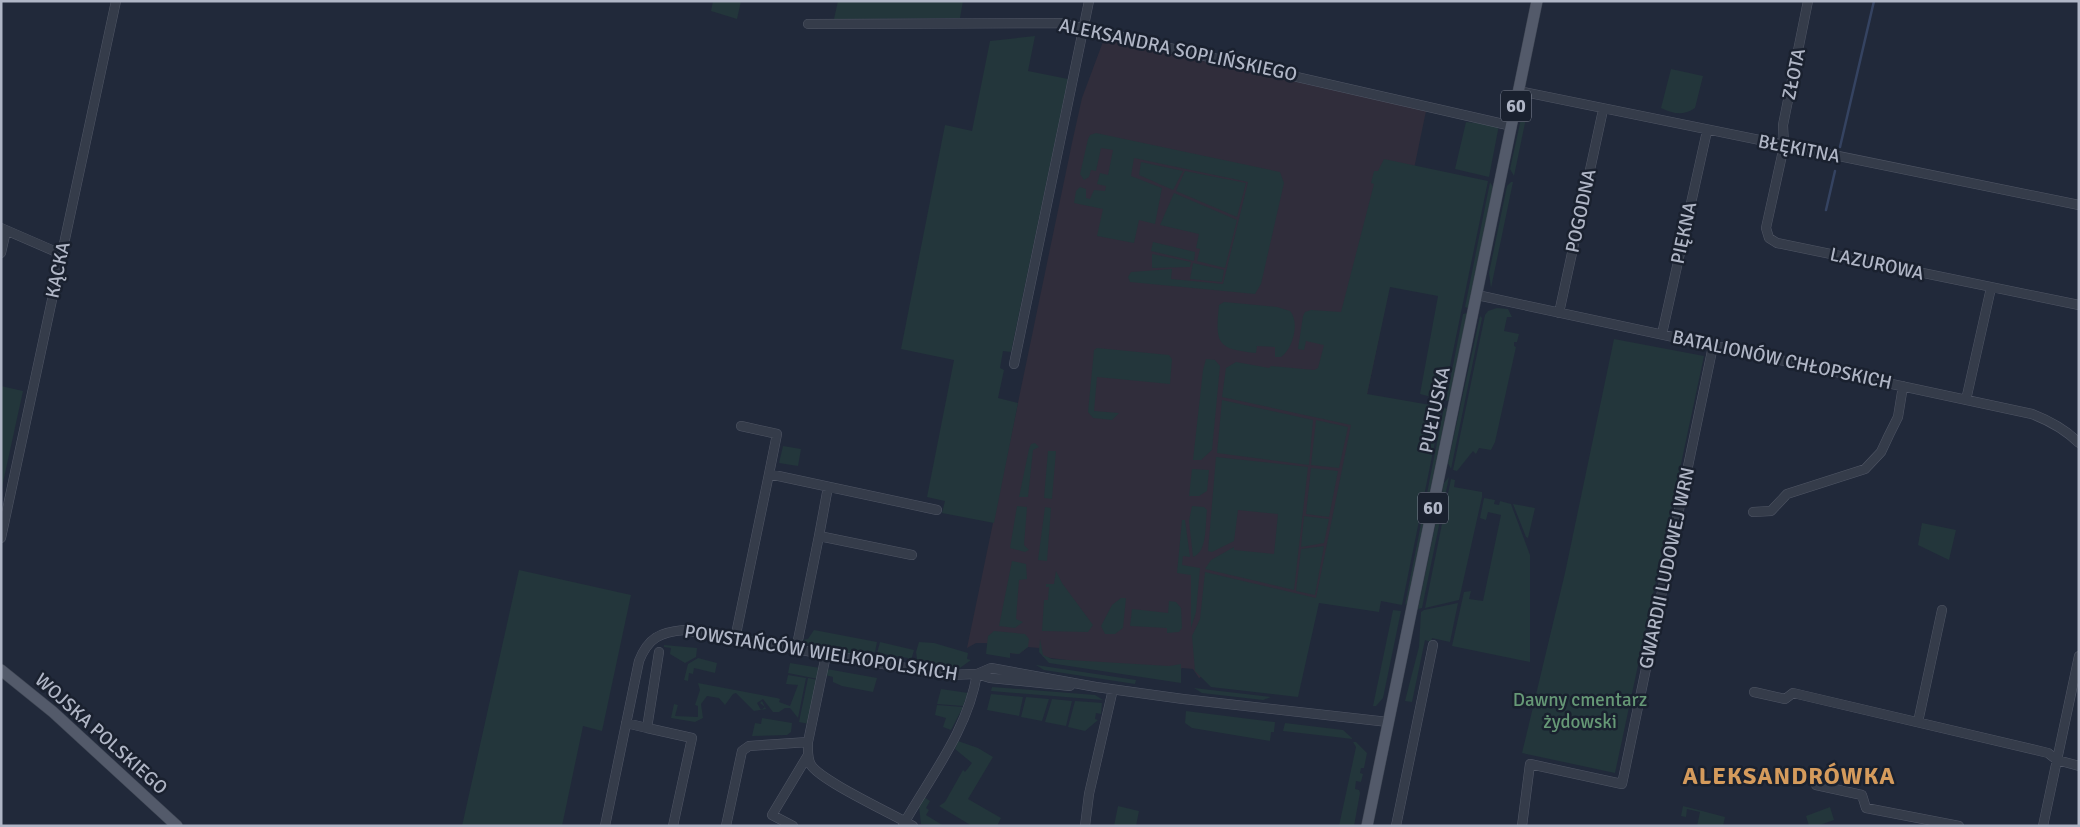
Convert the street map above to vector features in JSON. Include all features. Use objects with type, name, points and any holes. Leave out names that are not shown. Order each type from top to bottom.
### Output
[{"type":"main road","name":"PUŁTUSKA","points":[[1367,826],[1537,1]]},
{"type":"main road","name":"WOJSKA POLSKIEGO","points":[[1,670],[53,712],[177,826]]},
{"type":"street","name":"KĄCKA","points":[[1,538],[116,1]]},
{"type":"street","points":[[1014,364],[1090,1]]},
{"type":"street","name":"ZŁOTA","points":[[1784,146],[1783,125],[1808,1]]},
{"type":"street","name":"ALEKSANDRA SOPLIŃSKIEGO","points":[[808,24],[1047,22],[1084,27],[1512,126]]},
{"type":"street","name":"BŁĘKITNA","points":[[1519,92],[2079,205]]},
{"type":"street","name":"POGODNA","points":[[1559,313],[1603,110]]},
{"type":"street","name":"PIĘKNA","points":[[1662,334],[1706,131]]},
{"type":"street","name":"LAZUROWA","points":[[1784,146],[1766,228],[1769,238],[1777,243],[2079,305]]},
{"type":"street","points":[[1,253],[4,229],[61,254]]},
{"type":"street","points":[[1966,400],[1991,288]]},
{"type":"street","name":"BATALIONÓW CHŁOPSKICH","points":[[1477,295],[2032,414],[2063,429],[2079,443]]},
{"type":"street","name":"GWARDII LUDOWEJ WRN","points":[[1522,826],[1530,764],[1622,784],[1713,346]]},
{"type":"street","points":[[1754,512],[1771,511],[1787,494],[1865,469],[1880,452],[1890,435],[1898,417],[1903,386]]},
{"type":"street","points":[[735,639],[777,434],[741,426]]},
{"type":"street","points":[[769,474],[937,510]]},
{"type":"street","points":[[796,650],[828,487]]},
{"type":"street","points":[[1,494],[9,501]]},
{"type":"street","points":[[819,536],[912,555]]},
{"type":"street","points":[[1918,722],[1942,610]]},
{"type":"street","name":"POWSTAŃCÓW WIELKOPOLSKICH","points":[[606,826],[639,661],[652,639],[663,632],[684,630],[947,675],[977,674],[990,678],[1051,685],[1096,687],[1183,699],[1388,722]]},
{"type":"street","points":[[1396,826],[1433,645]]},
{"type":"street","points":[[647,728],[659,652]]},
{"type":"street","points":[[826,654],[808,742],[808,755],[812,766],[826,777],[907,824],[962,725],[974,692],[977,674]]},
{"type":"street","points":[[2043,826],[2079,656]]},
{"type":"street","points":[[1085,826],[1089,794],[1113,689]]},
{"type":"street","points":[[1754,692],[1785,699],[1793,693],[2048,753],[2056,760],[2079,766]]},
{"type":"street","points":[[626,723],[692,738],[673,826]]},
{"type":"street","points":[[726,826],[742,751],[750,746],[808,742]]},
{"type":"street","points":[[792,826],[772,815],[808,755]]},
{"type":"street","points":[[1816,785],[1862,795],[1866,808],[1959,826]]},
{"type":"shaded area","points":[[1104,39],[1426,111],[1367,395],[1319,603],[1199,678],[1193,669],[1182,668],[1174,674],[1043,657],[1039,648],[1028,647],[1019,654],[992,651],[987,643],[976,643],[967,648],[1082,98]]},
{"type":"green space","points":[[713,1],[741,1],[737,19],[711,11]]},
{"type":"green space","points":[[838,1],[963,1],[960,18],[834,19]]},
{"type":"green space","points":[[1035,36],[1028,71],[1068,79],[1011,352],[1003,351],[1000,368],[1004,370],[998,398],[1018,403],[994,523],[942,513],[945,501],[927,497],[954,360],[901,349],[945,125],[972,131],[990,41]]},
{"type":"green space","points":[[1671,69],[1703,76],[1695,108],[1691,111],[1678,113],[1661,108]]},
{"type":"green space","points":[[1530,99],[1514,176],[1510,169],[1524,105]]},
{"type":"green space","points":[[1466,122],[1499,125],[1489,177],[1455,169]]},
{"type":"green space","points":[[1096,133],[1280,172],[1284,183],[1261,284],[1255,294],[1130,282],[1128,277],[1131,272],[1172,269],[1171,279],[1223,284],[1248,182],[1134,158],[1131,176],[1162,188],[1155,224],[1139,220],[1134,243],[1097,236],[1103,209],[1074,203],[1076,191],[1080,187],[1086,189],[1086,198],[1090,199],[1094,190],[1105,191],[1106,186],[1097,184],[1100,173],[1108,175],[1113,150],[1101,148],[1096,171],[1091,170],[1089,177],[1084,180],[1080,174],[1088,139],[1090,135]]},
{"type":"green space","points":[[1384,159],[1488,181],[1443,400],[1420,394],[1438,296],[1390,287],[1367,394],[1442,407],[1402,605],[1381,601],[1379,612],[1319,603],[1298,697],[1211,687],[1195,671],[1192,636],[1200,619],[1205,572],[1316,598],[1351,425],[1222,397],[1226,368],[1236,362],[1269,368],[1271,366],[1314,370],[1318,368],[1324,345],[1306,341],[1304,350],[1298,349],[1303,316],[1305,312],[1311,310],[1341,312],[1374,184],[1371,183],[1374,171],[1378,171]]},
{"type":"green space","points":[[1141,162],[1183,171],[1173,190],[1139,175]]},
{"type":"green space","points":[[1185,171],[1246,183],[1237,217],[1176,191]]},
{"type":"green space","points":[[1490,182],[1493,187],[1468,308],[1465,307]]},
{"type":"green space","points":[[1513,182],[1491,288],[1489,273],[1507,186]]},
{"type":"green space","points":[[1174,193],[1237,220],[1225,268],[1197,261],[1200,249],[1196,248],[1199,234],[1160,225]]},
{"type":"green space","points":[[1153,242],[1195,252],[1194,261],[1151,251]]},
{"type":"green space","points":[[1152,254],[1191,262],[1190,267],[1152,268]]},
{"type":"green space","points":[[1193,263],[1224,270],[1222,282],[1190,279]]},
{"type":"green space","points":[[1224,302],[1277,307],[1290,311],[1295,328],[1289,348],[1281,357],[1275,357],[1275,347],[1257,346],[1256,353],[1226,346],[1221,342],[1218,328],[1219,305]]},
{"type":"green space","points":[[1497,308],[1508,309],[1512,317],[1507,317],[1504,331],[1519,334],[1517,342],[1514,342],[1516,347],[1495,442],[1491,450],[1479,448],[1476,454],[1473,451],[1457,471],[1453,470],[1485,315],[1488,311]]},
{"type":"green space","points":[[1467,313],[1450,400],[1446,401],[1463,314]]},
{"type":"green space","points":[[1480,316],[1482,318],[1451,469],[1448,463]]},
{"type":"green space","name":"Dawny cmentarz żydowski","points":[[1614,339],[1704,356],[1615,773],[1522,753],[1565,573]]},
{"type":"green space","points":[[1097,348],[1169,355],[1172,359],[1170,384],[1097,377],[1094,411],[1119,413],[1112,420],[1093,418],[1088,412],[1094,350]]},
{"type":"green space","points":[[1206,359],[1215,360],[1220,366],[1212,450],[1201,460],[1193,460],[1203,370]]},
{"type":"green space","points":[[1,386],[23,391],[2,487],[1,486]]},
{"type":"green space","points":[[1222,400],[1313,420],[1309,465],[1217,453]]},
{"type":"green space","points":[[1444,407],[1447,409],[1407,603],[1405,605]]},
{"type":"green space","points":[[1316,420],[1348,427],[1339,468],[1311,465]]},
{"type":"green space","points":[[1035,443],[1039,447],[1033,450],[1028,497],[1019,497],[1029,449],[1031,444]]},
{"type":"green space","points":[[783,446],[801,449],[798,466],[779,463]]},
{"type":"green space","points":[[1048,451],[1056,451],[1052,499],[1044,498]]},
{"type":"green space","points":[[1216,457],[1308,467],[1294,590],[1205,569],[1211,560],[1234,547],[1234,550],[1274,554],[1278,514],[1238,510],[1234,541],[1212,552],[1208,551]]},
{"type":"green space","points":[[1311,468],[1338,471],[1329,517],[1306,514]]},
{"type":"green space","points":[[1192,469],[1209,470],[1207,491],[1199,496],[1189,496]]},
{"type":"green space","points":[[1449,477],[1422,608],[1418,609],[1444,483]]},
{"type":"green space","points":[[1451,479],[1455,480],[1454,487],[1482,492],[1482,497],[1459,600],[1425,608]]},
{"type":"green space","points":[[1484,498],[1495,500],[1494,504],[1499,505],[1500,501],[1511,504],[1530,555],[1530,662],[1452,646],[1464,592],[1471,591],[1469,599],[1483,601],[1501,515],[1488,512],[1486,520],[1480,518]]},
{"type":"green space","points":[[1513,504],[1535,508],[1528,538],[1526,537]]},
{"type":"green space","points":[[1017,506],[1027,507],[1024,545],[1029,550],[1025,552],[1010,548]]},
{"type":"green space","points":[[1192,506],[1204,507],[1207,510],[1203,543],[1198,554],[1193,557],[1189,521]]},
{"type":"green space","points":[[1045,507],[1051,508],[1047,561],[1038,560]]},
{"type":"green space","points":[[1304,516],[1329,519],[1324,543],[1301,547]]},
{"type":"green space","points":[[1182,520],[1185,520],[1190,557],[1183,556],[1182,565],[1200,568],[1196,612],[1191,628],[1191,575],[1177,573]]},
{"type":"green space","points":[[1922,523],[1956,530],[1949,560],[1918,545]]},
{"type":"green space","points":[[1324,546],[1315,595],[1296,591],[1301,549]]},
{"type":"green space","points":[[1012,561],[1026,564],[1027,579],[1019,580],[1016,619],[1023,622],[1015,628],[999,626]]},
{"type":"green space","points":[[519,570],[631,595],[602,731],[583,726],[562,826],[462,826]]},
{"type":"green space","points":[[1056,571],[1062,583],[1093,625],[1088,632],[1042,631],[1044,600],[1048,600],[1049,587],[1046,587],[1046,584],[1054,584]]},
{"type":"green space","points":[[1121,598],[1126,598],[1123,628],[1115,634],[1105,634],[1101,626],[1112,605]]},
{"type":"green space","points":[[1169,601],[1176,602],[1181,608],[1182,628],[1179,632],[1167,633],[1167,628],[1130,626],[1132,609],[1168,613]]},
{"type":"green space","points":[[1458,603],[1450,642],[1432,638],[1431,642],[1425,640],[1412,702],[1405,701],[1419,647],[1421,612]]},
{"type":"green space","points":[[1393,610],[1401,611],[1383,698],[1376,706],[1373,706]]},
{"type":"green space","points":[[814,630],[877,642],[875,652],[858,650],[855,655],[810,647],[803,640],[808,639]]},
{"type":"green space","points":[[994,631],[1025,634],[1029,639],[1028,647],[1019,654],[1010,653],[1010,658],[986,654],[988,636]]},
{"type":"green space","points":[[1040,639],[1043,655],[1052,659],[1169,666],[1181,664],[1181,683],[1049,663],[1039,652]]},
{"type":"green space","points":[[880,642],[914,650],[910,664],[907,664],[908,658],[877,653]]},
{"type":"green space","points":[[919,642],[934,643],[968,653],[967,659],[971,660],[957,670],[918,666],[916,652]]},
{"type":"green space","points":[[664,645],[697,648],[696,657],[685,663],[670,654],[671,648],[664,647]]},
{"type":"green space","points":[[698,658],[717,663],[715,673],[694,668],[693,674],[689,673],[688,681],[684,680],[688,664]]},
{"type":"green space","points":[[790,663],[820,668],[818,679],[788,673]]},
{"type":"green space","points":[[1036,665],[1136,680],[1135,684],[1044,670]]},
{"type":"green space","points":[[827,669],[877,678],[873,692],[842,686],[833,682],[833,677],[825,675]]},
{"type":"green space","points":[[788,675],[806,678],[798,718],[790,708],[773,712],[763,699],[757,703],[761,710],[754,711],[736,693],[733,694],[725,705],[719,698],[707,696],[701,704],[703,718],[695,722],[671,718],[674,704],[678,705],[675,716],[698,717],[698,706],[695,705],[700,690],[698,683],[777,698],[780,699],[779,702],[790,706],[798,685],[786,684]]},
{"type":"green space","points":[[808,678],[818,680],[809,724],[799,722]]},
{"type":"green space","points":[[992,687],[1095,695],[1103,700],[991,691]]},
{"type":"green space","points":[[1194,688],[1271,697],[1263,700],[1202,693]]},
{"type":"green space","points":[[941,689],[968,693],[963,706],[937,704]]},
{"type":"green space","points":[[991,694],[1023,697],[1019,716],[987,710]]},
{"type":"green space","points":[[1026,697],[1049,699],[1042,721],[1021,717]]},
{"type":"green space","points":[[1052,699],[1072,701],[1066,726],[1045,722]]},
{"type":"green space","points":[[1075,701],[1102,703],[1101,714],[1096,713],[1095,719],[1098,720],[1085,731],[1068,727]]},
{"type":"green space","points":[[937,705],[963,707],[951,730],[943,727],[946,718],[935,715]]},
{"type":"green space","points":[[1186,711],[1275,722],[1274,732],[1271,732],[1270,741],[1192,728],[1185,723]]},
{"type":"green space","points":[[762,718],[792,723],[791,732],[787,735],[752,736],[755,723],[761,724]]},
{"type":"green space","points":[[1285,723],[1343,730],[1353,739],[1283,731]]},
{"type":"green space","points":[[958,741],[978,748],[993,757],[968,799],[1001,818],[997,826],[972,826],[939,806],[945,802],[963,770],[965,772],[972,763],[955,749]]},
{"type":"green space","points":[[1353,742],[1356,742],[1367,753],[1364,768],[1361,768],[1360,773],[1363,774],[1361,782],[1356,781],[1355,789],[1359,790],[1360,793],[1354,826],[1339,826],[1356,747]]},
{"type":"green space","points":[[924,797],[930,801],[926,808],[929,810],[926,815],[944,826],[921,824],[919,806]]},
{"type":"green space","points":[[1118,806],[1139,811],[1136,826],[1114,826]]},
{"type":"green space","points":[[1683,806],[1725,817],[1723,826],[1697,826],[1700,812],[1687,809],[1686,817],[1681,816]]},
{"type":"green space","points":[[1830,807],[1834,820],[1817,826],[1809,826],[1806,816]]},
{"type":"waterway","points":[[1840,147],[1874,1]]},
{"type":"waterway","points":[[1826,210],[1835,171]]},
{"type":"district","name":"ALEKSANDRÓWKA","points":[[1789,776]]}]
